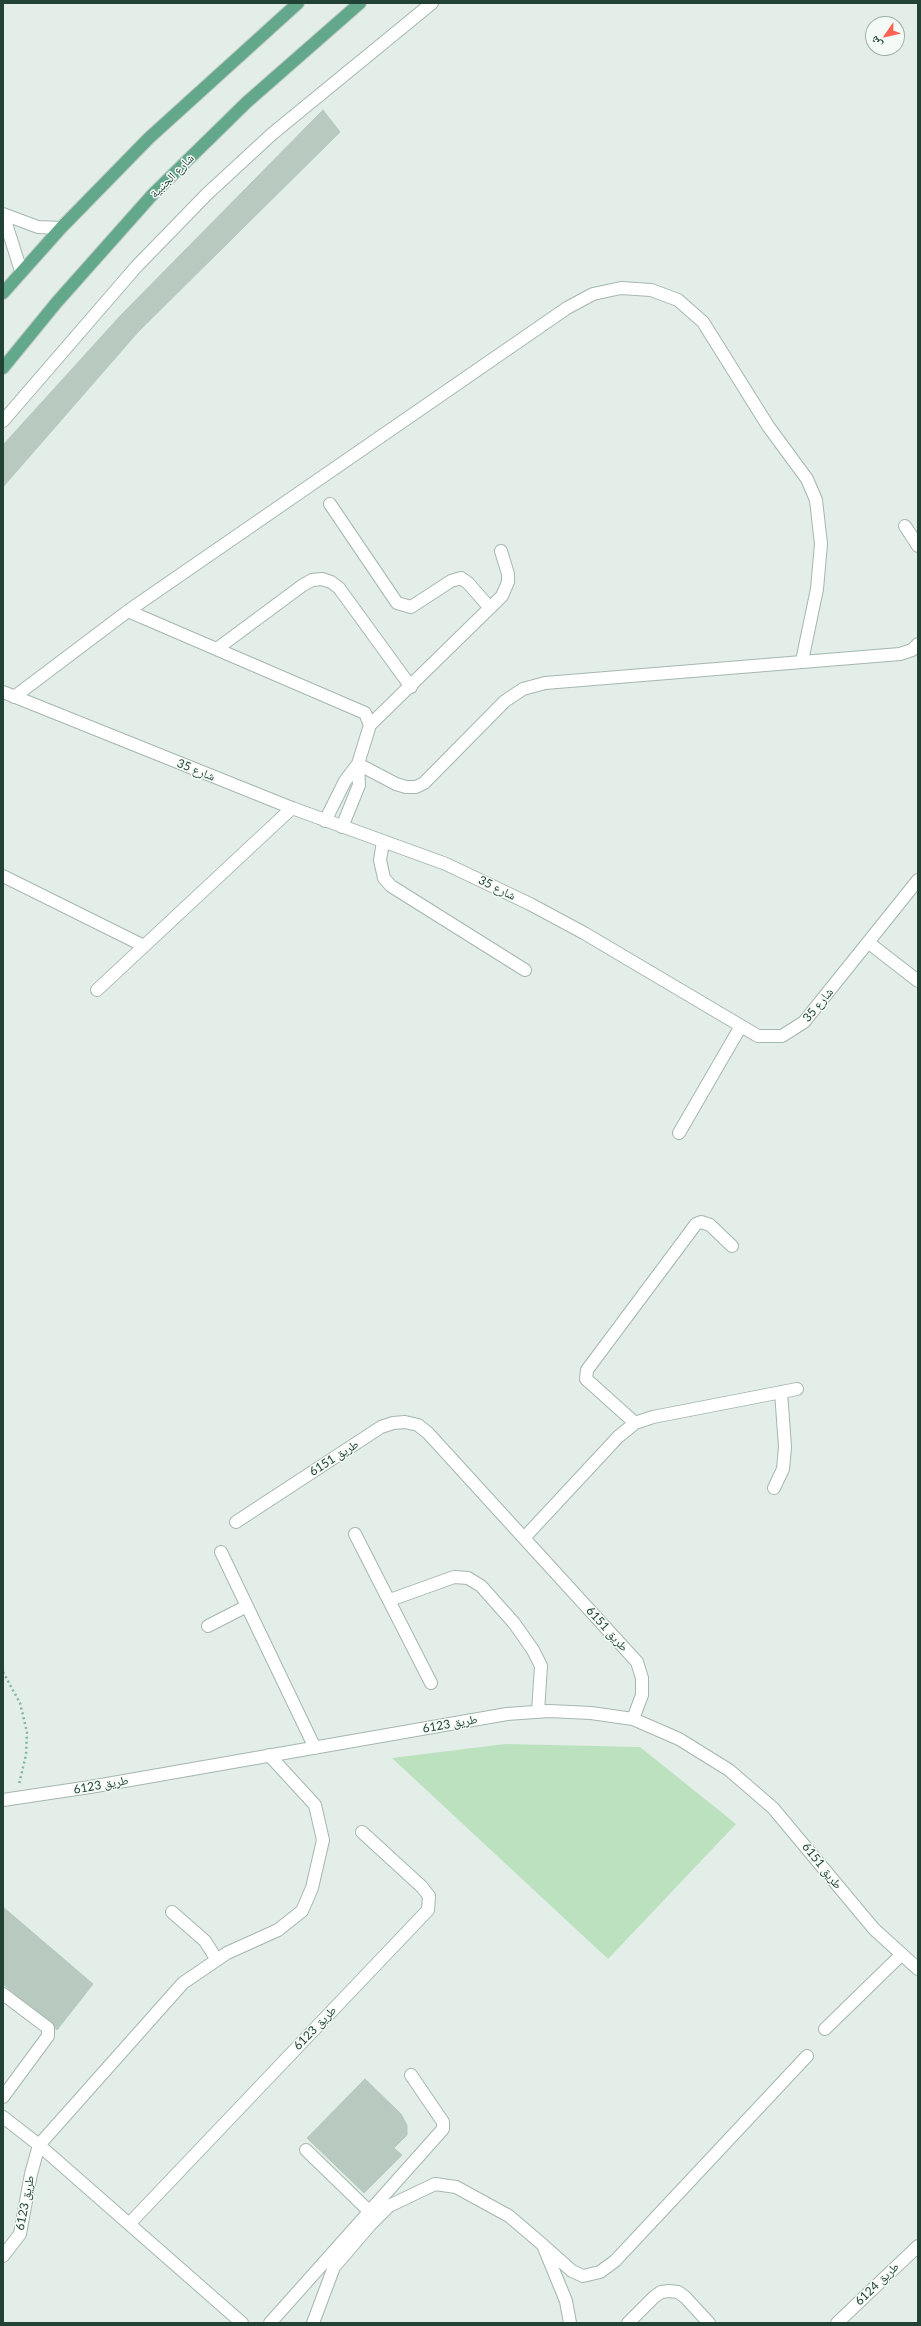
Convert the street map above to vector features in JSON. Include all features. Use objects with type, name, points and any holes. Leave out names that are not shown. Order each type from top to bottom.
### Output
[{"type":"main road","points":[[3,293],[21,271],[61,228],[149,138],[298,3]]},
{"type":"main road","name":"شارع الجنبية","points":[[3,368],[57,302],[153,194],[247,102],[360,3]]},
{"type":"street","points":[[3,421],[136,267],[207,194],[272,134],[432,3]]},
{"type":"street","points":[[3,214],[38,227],[61,228]]},
{"type":"street","points":[[3,214],[21,271]]},
{"type":"street","points":[[9,694],[567,308],[593,294],[621,288],[651,290],[678,300],[703,322],[768,426],[807,479],[816,500],[820,522],[821,544],[817,589],[802,661]]},
{"type":"street","points":[[330,504],[397,603],[407,607],[415,605],[451,581],[460,578],[468,583],[490,608]]},
{"type":"street","points":[[905,526],[918,546]]},
{"type":"street","points":[[342,827],[359,785],[358,764],[370,725],[502,596],[508,582],[508,574],[501,551]]},
{"type":"street","points":[[218,648],[303,585],[312,580],[322,579],[331,582],[339,588],[411,686]]},
{"type":"street","points":[[128,611],[165,628],[218,648],[360,710],[365,714],[370,725]]},
{"type":"street","points":[[358,764],[396,784],[406,787],[416,787],[424,783],[505,701],[524,689],[539,684],[900,654],[912,650],[918,644]]},
{"type":"street","name":"شارع 35","points":[[9,694],[325,821],[446,864],[530,904],[584,933],[758,1036],[782,1036],[804,1022],[869,943],[918,880]]},
{"type":"street","points":[[325,821],[345,781],[358,764]]},
{"type":"street","points":[[96,990],[142,945],[292,808]]},
{"type":"street","points":[[383,842],[380,860],[384,878],[391,886],[525,970]]},
{"type":"street","points":[[3,876],[142,945]]},
{"type":"street","points":[[869,943],[918,981]]},
{"type":"street","points":[[679,1133],[741,1026]]},
{"type":"street","points":[[635,1423],[586,1379],[587,1370],[696,1224],[701,1222],[710,1225],[732,1246]]},
{"type":"street","points":[[524,1538],[618,1437],[635,1423],[654,1417],[797,1389]]},
{"type":"street","points":[[774,1488],[783,1468],[785,1447],[781,1392]]},
{"type":"street","name":"طريق 6151","points":[[236,1522],[381,1427],[393,1422],[405,1422],[418,1425],[428,1433],[637,1662],[642,1678],[642,1695],[632,1719],[679,1739],[729,1770],[773,1808],[874,1929],[918,1969]]},
{"type":"street","points":[[355,1534],[431,1683]]},
{"type":"street","points":[[221,1552],[315,1748]]},
{"type":"street","points":[[390,1600],[454,1577],[468,1578],[481,1586],[514,1623],[533,1650],[541,1666],[538,1712]]},
{"type":"street","points":[[208,1626],[247,1606]]},
{"type":"street","name":"طريق 6123","points":[[3,1800],[90,1787],[507,1714],[538,1712],[591,1713],[632,1719]]},
{"type":"street","name":"طريق 6123","points":[[3,2256],[20,2234],[31,2174],[39,2145],[183,1983],[218,1960],[278,1930],[302,1911],[312,1888],[323,1840],[315,1805],[269,1755]]},
{"type":"street","name":"طريق 6123","points":[[129,2224],[428,1910],[429,1896],[422,1887],[362,1832]]},
{"type":"street","points":[[172,1912],[205,1941],[218,1960]]},
{"type":"street","points":[[825,2028],[901,1955]]},
{"type":"street","points":[[3,1994],[48,2028],[42,2048],[3,2097]]},
{"type":"street","points":[[313,2323],[334,2267],[370,2225],[389,2206],[435,2184],[456,2187],[509,2216],[572,2271],[583,2276],[600,2272],[615,2261],[807,2056]]},
{"type":"street","points":[[270,2323],[444,2126],[443,2122],[411,2075]]},
{"type":"street","points":[[3,2117],[39,2145],[242,2323]]},
{"type":"street","points":[[306,2150],[369,2211]]},
{"type":"street","points":[[543,2245],[566,2301],[570,2323]]},
{"type":"street","name":"طريق 6124","points":[[837,2323],[918,2246]]},
{"type":"street","points":[[628,2323],[654,2297],[661,2292],[669,2291],[678,2292],[685,2297],[709,2323]]},
{"type":"path","points":[[3,1672],[20,1703],[27,1732],[26,1755],[16,1798]]},
{"type":"green space","points":[[505,1744],[640,1747],[736,1824],[608,1959],[392,1758]]},
{"type":"building","points":[[323,110],[340,132],[138,332],[3,487],[3,445],[121,315]]},
{"type":"building","points":[[3,1907],[93,1984],[57,2030],[3,1984]]},
{"type":"building","points":[[365,2079],[401,2114],[407,2125],[407,2135],[394,2148],[402,2155],[364,2193],[307,2138]]}]
